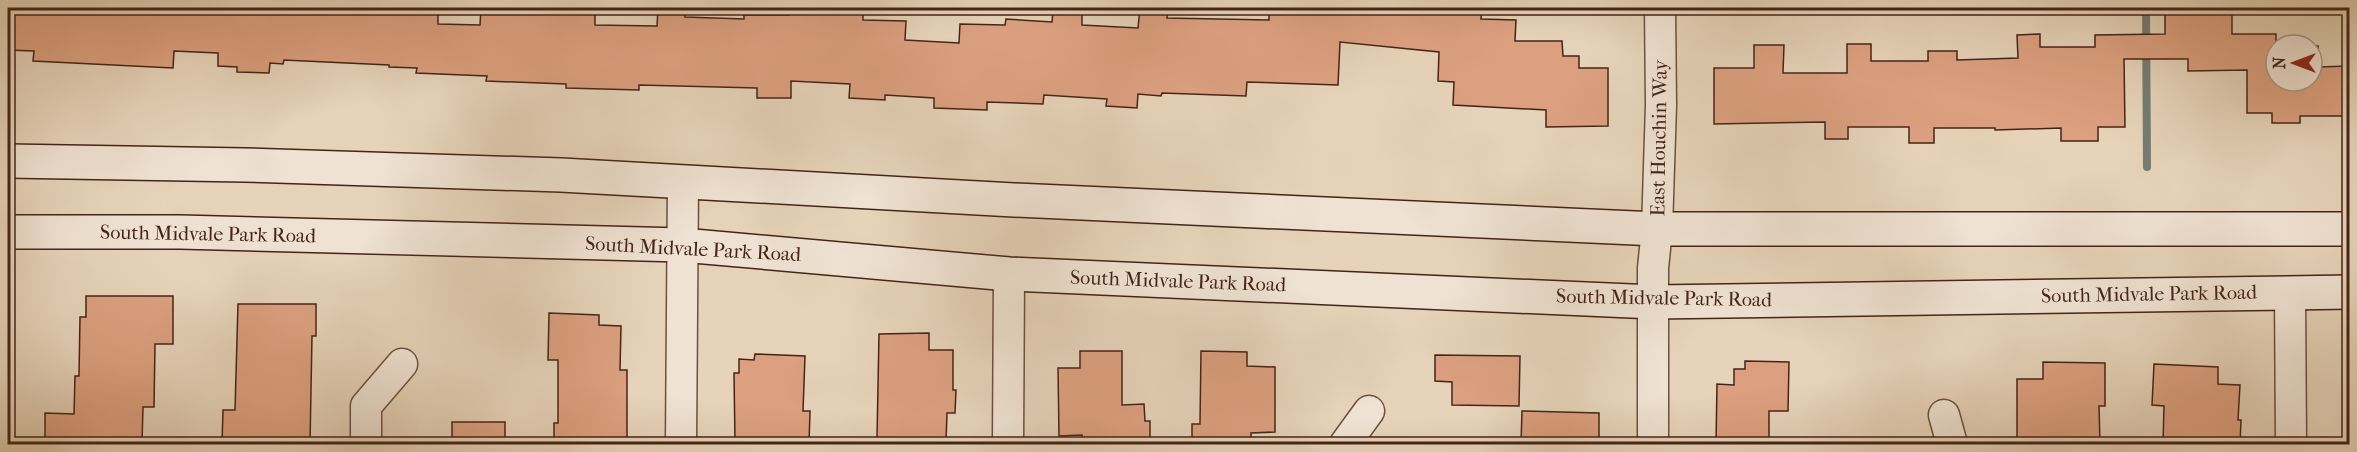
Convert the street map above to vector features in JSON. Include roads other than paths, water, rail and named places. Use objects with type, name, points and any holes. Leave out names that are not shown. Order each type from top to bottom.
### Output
[{"type":"main road","points":[[8,161],[425,170],[1657,229],[2349,229]]},
{"type":"main road","name":"South Midvale Park Road","points":[[8,232],[180,232],[681,245],[1009,274],[1654,302],[2349,292]]},
{"type":"street","name":"East Houchin Way","points":[[1653,444],[1653,268],[1657,229],[1661,105],[1660,8]]},
{"type":"street","points":[[681,444],[683,181]]},
{"type":"street","points":[[1008,444],[1009,274]]},
{"type":"street","points":[[2290,292],[2291,444]]},
{"type":"street","points":[[366,444],[366,406],[402,364]]},
{"type":"street","points":[[1345,444],[1368,411]]},
{"type":"street","points":[[1944,415],[1952,444]]},
{"type":"waterway","points":[[2146,8],[2147,167]]}]
